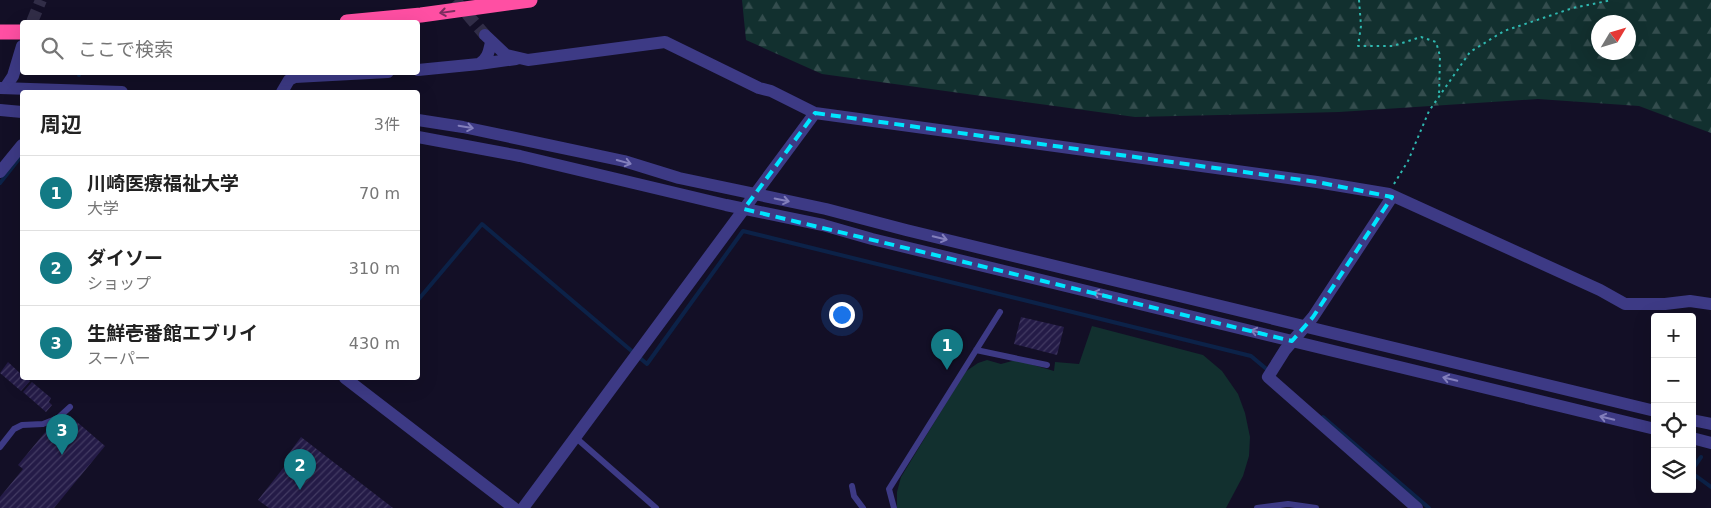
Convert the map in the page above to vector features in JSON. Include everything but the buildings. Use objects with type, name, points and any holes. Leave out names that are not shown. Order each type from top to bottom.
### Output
[{"type":"highway","points":[[367,20],[421,15],[530,0]]},
{"type":"highway","points":[[0,32],[20,32]]},
{"type":"street","points":[[479,64],[484,61],[488,53],[488,38],[506,56],[528,60],[664,42],[816,113],[1317,182],[1390,196],[1600,290],[1624,304],[1665,304],[1690,301],[1711,304]]},
{"type":"street","points":[[1,91],[13,76],[20,53]]},
{"type":"street","points":[[420,70],[518,59]]},
{"type":"street","points":[[283,90],[289,80],[296,77],[333,75]]},
{"type":"street","points":[[1,91],[20,91]]},
{"type":"street","points":[[0,110],[20,112]]},
{"type":"street","points":[[523,508],[816,113]]},
{"type":"street","points":[[420,120],[463,127],[624,161],[679,178],[826,209],[1651,409]]},
{"type":"street","points":[[420,137],[520,156],[744,209],[823,225],[872,240],[1651,428]]},
{"type":"street","points":[[0,172],[20,147]]},
{"type":"street","points":[[1390,196],[1313,317],[1284,350],[1268,377],[1417,508]]},
{"type":"street","points":[[348,380],[514,508]]},
{"type":"street","points":[[1696,421],[1711,424]]},
{"type":"street","points":[[1696,439],[1711,443]]},
{"type":"lane","points":[[894,508],[889,489],[1000,312]]},
{"type":"lane","points":[[976,350],[1047,365]]},
{"type":"lane","points":[[0,447],[14,429],[22,425],[43,424],[58,418],[70,407]]},
{"type":"lane","points":[[575,437],[656,508]]},
{"type":"lane","points":[[852,486],[854,496],[863,508]]},
{"type":"lane","points":[[1257,508],[1288,504],[1316,508]]},
{"type":"path","points":[[1359,0],[1361,26],[1358,46],[1394,46],[1421,37],[1436,42],[1440,56],[1439,96]]},
{"type":"path","points":[[1390,196],[1408,161],[1429,111],[1470,52],[1504,31],[1573,8],[1612,0]]},
{"type":"highlighted area","points":[[815,113],[1317,182],[1392,197],[1313,317],[1292,341],[744,209]]},
{"type":"green space","points":[[742,0],[1711,0],[1711,133],[1639,106],[1538,99],[1339,112],[1135,117],[822,74],[746,40]]},
{"type":"green space","points":[[1092,326],[1203,355],[1222,371],[1238,394],[1245,413],[1250,437],[1249,456],[1243,476],[1226,508],[897,508],[897,492],[901,477],[965,372],[978,363],[987,360],[1001,364],[1016,360],[1054,371],[1055,362],[1079,364]]},
{"type":"waterway","points":[[0,183],[20,158]]},
{"type":"waterway","points":[[420,298],[482,224],[647,364],[743,231],[1251,356],[1270,372]]},
{"type":"waterway","points":[[1323,417],[1429,508]]},
{"type":"waterway","points":[[1696,464],[1701,457]]},
{"type":"waterway","points":[[1696,476],[1711,487]]},
{"type":"tunnel","points":[[33,20],[41,0]]},
{"type":"tunnel","points":[[455,0],[485,35]]},
{"type":"place","name":"川崎医療福祉大学","points":[[947,370]]},
{"type":"place","name":"生鮮壱番館エブリイ","points":[[62,455]]},
{"type":"place","name":"ダイソー","points":[[300,490]]}]
